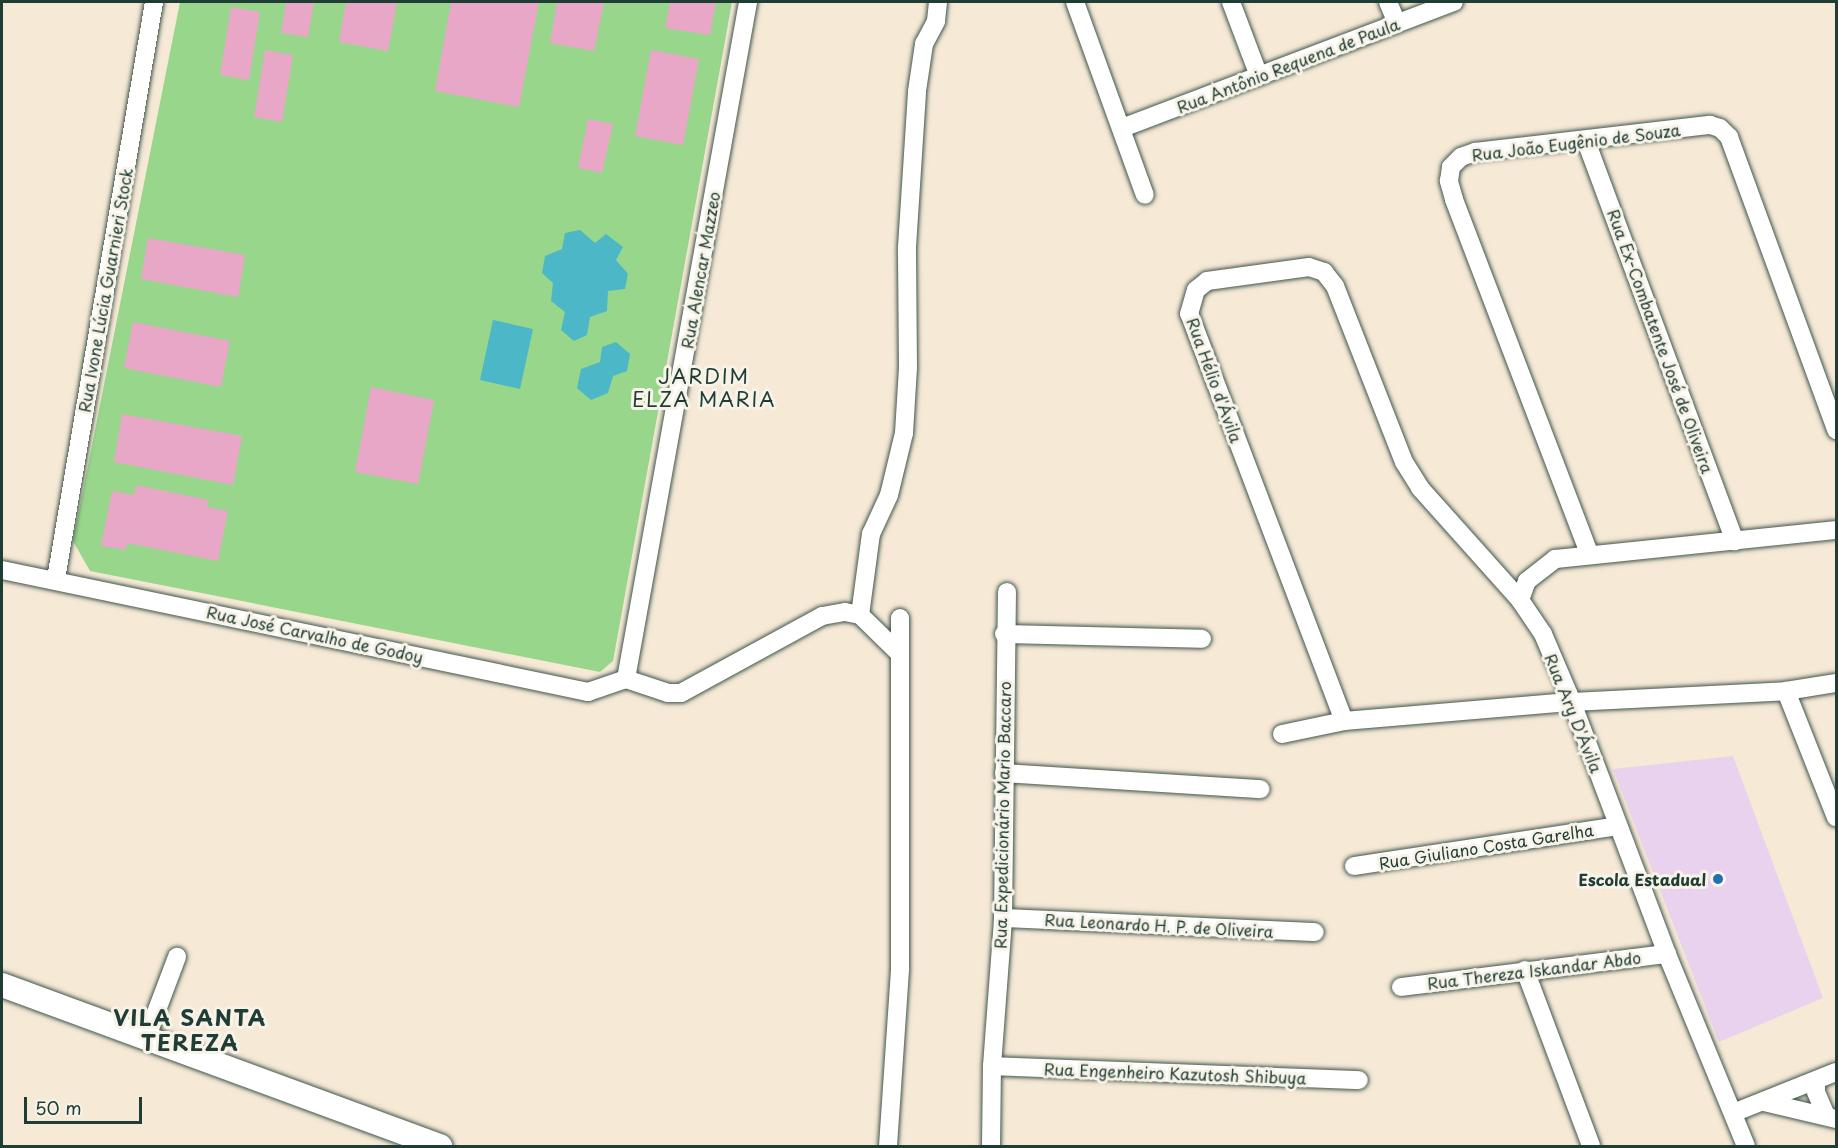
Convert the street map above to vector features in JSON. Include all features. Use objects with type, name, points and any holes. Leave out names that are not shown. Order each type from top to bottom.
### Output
[{"type":"main road","points":[[2,985],[440,1146]]},
{"type":"street","name":"Rua Ivone Lúcia Guarnieri Stock","points":[[56,579],[154,2]]},
{"type":"street","name":"Rua Alencar Mazzeo","points":[[626,679],[748,2]]},
{"type":"street","points":[[860,615],[871,534],[889,495],[904,433],[909,368],[906,247],[917,91],[921,54],[936,21],[938,2]]},
{"type":"street","points":[[1075,2],[1145,195]]},
{"type":"street","points":[[1231,2],[1259,76]]},
{"type":"street","points":[[1389,2],[1397,23]]},
{"type":"street","name":"Rua Antônio Requena de Paula","points":[[1122,128],[1454,2]]},
{"type":"street","name":"Rua João Eugênio de Souza","points":[[1589,553],[1449,181],[1451,167],[1461,157],[1475,152],[1710,125],[1729,137],[1836,429]]},
{"type":"street","name":"Rua Ex-Combatente José de Oliveira","points":[[1586,141],[1735,541]]},
{"type":"street","name":"Rua Hélio d'Ávila","points":[[1344,721],[1189,314],[1196,290],[1207,281],[1309,267],[1324,272],[1335,286],[1404,462],[1420,488],[1520,600]]},
{"type":"street","points":[[1520,600],[1527,581],[1540,567],[1555,559],[1589,553],[1836,530]]},
{"type":"street","name":"Rua José Carvalho de Godoy","points":[[2,570],[56,579],[588,692],[626,679]]},
{"type":"street","name":"Rua Expedicionário Mario Baccaro","points":[[991,1146],[992,1066],[1003,918],[1004,634],[1007,592]]},
{"type":"street","name":"Rua Ary D'Ávila","points":[[1520,600],[1542,634],[1572,702],[1667,954],[1746,1146]]},
{"type":"street","points":[[626,679],[668,693],[681,693],[822,616],[845,612],[860,615],[900,654]]},
{"type":"street","points":[[888,1146],[900,968],[900,618]]},
{"type":"street","points":[[1004,634],[1202,639]]},
{"type":"street","points":[[1282,734],[1344,721],[1572,702],[1786,691],[1836,683]]},
{"type":"street","points":[[1786,691],[1836,817]]},
{"type":"street","points":[[1004,773],[1261,789]]},
{"type":"street","name":"Rua Giuliano Costa Garelha","points":[[1354,866],[1617,826]]},
{"type":"street","name":"Rua Leonardo H. P. de Oliveira","points":[[1003,918],[1315,932]]},
{"type":"street","name":"Rua Thereza Iskandar Abdo","points":[[1401,987],[1667,954]]},
{"type":"street","points":[[146,1039],[177,957]]},
{"type":"street","points":[[1525,970],[1591,1146]]},
{"type":"street","name":"Rua Engenheiro Kazutosh Shibuya","points":[[992,1066],[1359,1080]]},
{"type":"street","points":[[1734,1113],[1836,1072]]},
{"type":"street","points":[[1816,1081],[1816,1092],[1831,1118]]},
{"type":"street","points":[[1764,1102],[1831,1118]]},
{"type":"shaded area","name":"Escola Estadual","points":[[1733,756],[1823,998],[1719,1042],[1613,769]]},
{"type":"green space","points":[[180,2],[732,2],[613,661],[600,672],[90,571],[73,541]]},
{"type":"water","points":[[580,230],[595,243],[606,234],[623,247],[616,260],[628,274],[625,289],[608,291],[607,311],[590,317],[587,335],[574,341],[561,330],[565,312],[551,301],[553,283],[542,273],[545,256],[562,249],[565,233]]},
{"type":"water","points":[[493,320],[533,329],[520,389],[480,380]]},
{"type":"water","points":[[616,342],[630,354],[627,371],[613,376],[608,393],[591,400],[577,388],[581,369],[600,362],[602,347]]},
{"type":"building","points":[[286,2],[314,2],[308,37],[281,33]]},
{"type":"building","points":[[346,2],[397,2],[388,51],[339,42]]},
{"type":"building","points":[[451,2],[539,2],[519,107],[435,91]]},
{"type":"building","points":[[557,2],[604,2],[594,51],[550,43]]},
{"type":"building","points":[[670,2],[716,2],[710,35],[665,28]]},
{"type":"building","points":[[231,7],[260,12],[249,80],[220,75]]},
{"type":"building","points":[[265,50],[293,55],[282,122],[254,117]]},
{"type":"building","points":[[651,50],[699,59],[683,145],[635,136]]},
{"type":"building","points":[[588,119],[613,124],[602,173],[578,168]]},
{"type":"building","points":[[148,238],[245,255],[238,297],[141,279]]},
{"type":"building","points":[[133,322],[230,341],[221,387],[124,368]]},
{"type":"building","points":[[371,387],[434,400],[418,484],[355,472]]},
{"type":"building","points":[[122,414],[242,436],[233,485],[114,462]]},
{"type":"building","points":[[136,485],[208,500],[207,507],[228,511],[218,561],[127,543],[126,550],[101,546],[112,491],[134,495]]},
{"type":"place","name":"Escola Estadual","points":[[1718,879]]},
{"type":"district","name":"JARDIM ELZA MARIA","points":[[704,388]]},
{"type":"district","name":"VILA SANTA TEREZA","points":[[190,1028]]}]
